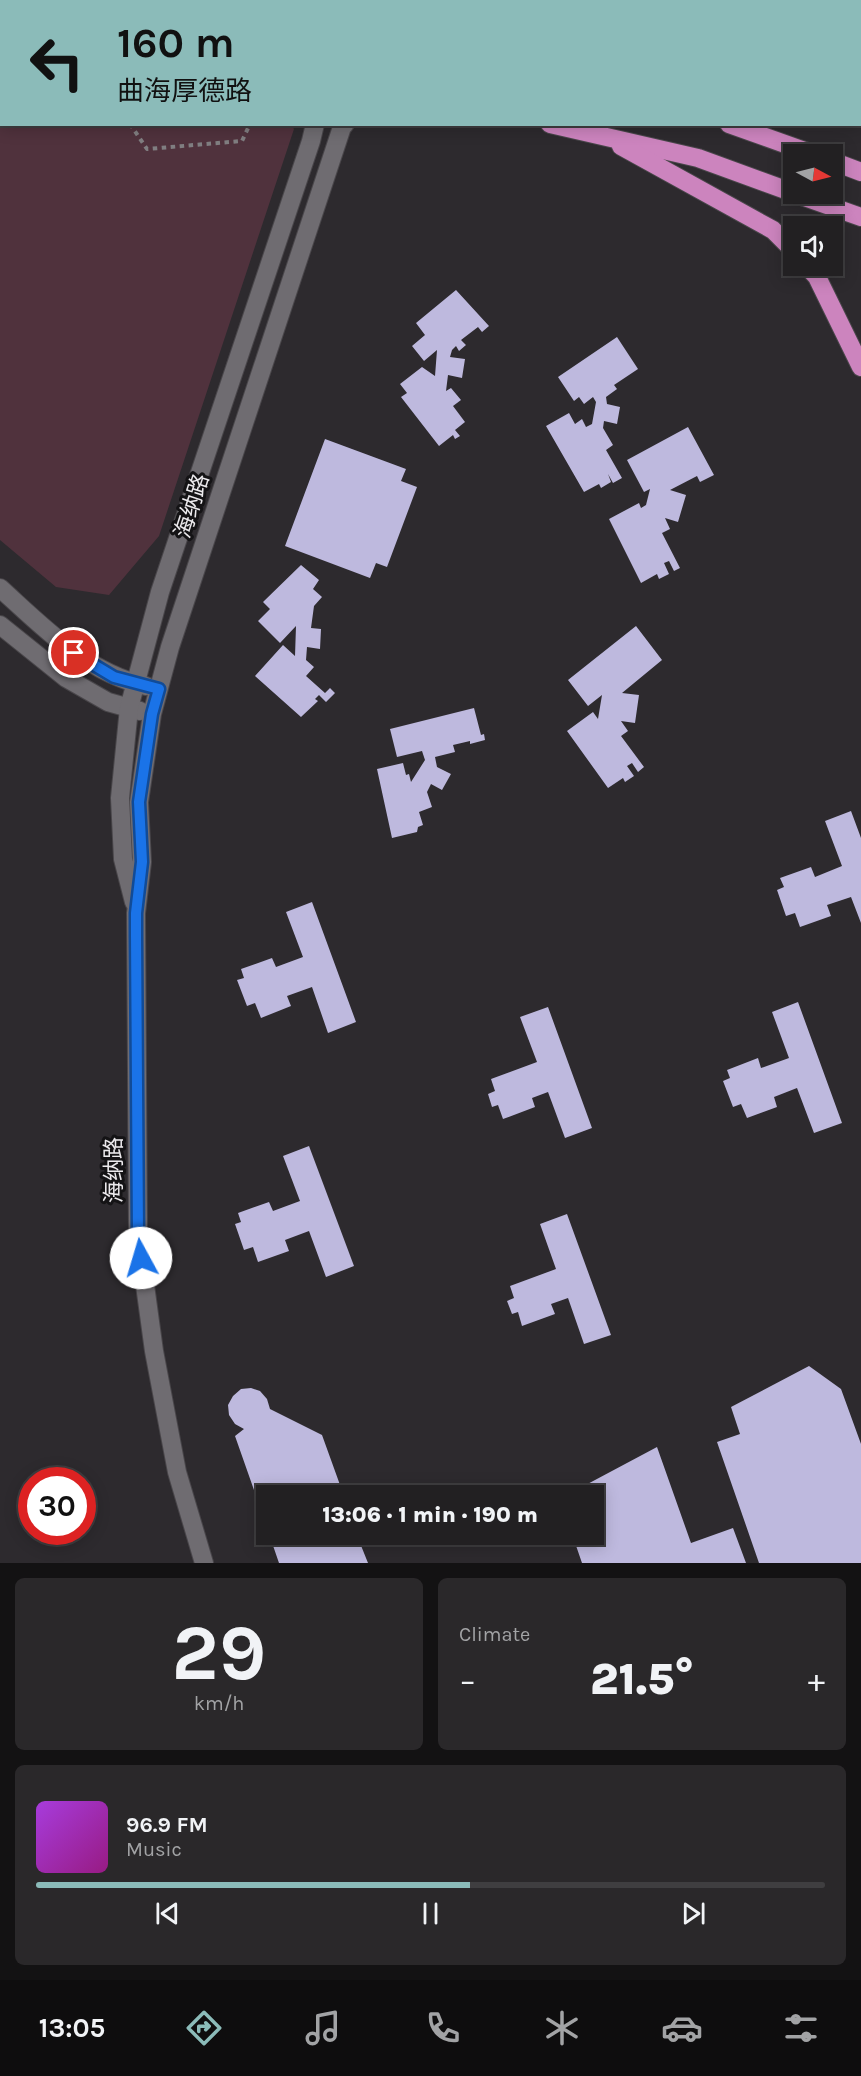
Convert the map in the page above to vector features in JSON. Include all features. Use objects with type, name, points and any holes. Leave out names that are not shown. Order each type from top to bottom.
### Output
[{"type":"highway","points":[[559,126],[698,158],[783,189]]},
{"type":"highway","points":[[735,126],[785,144]]},
{"type":"highway","points":[[601,135],[773,230],[783,240]]},
{"type":"highway","points":[[843,166],[861,172]]},
{"type":"highway","points":[[825,204],[861,217]]},
{"type":"highway","points":[[816,276],[861,367]]},
{"type":"street","name":"海纳路","points":[[136,913],[123,860],[120,798],[129,708],[160,592],[312,141],[315,126]]},
{"type":"street","name":"海纳路","points":[[204,1563],[177,1472],[154,1351],[138,1234],[136,913],[142,862],[139,802],[152,714],[170,647],[344,126]]},
{"type":"street","points":[[0,588],[74,653],[114,677],[159,689]]},
{"type":"street","points":[[0,625],[66,678],[108,702],[152,714]]},
{"type":"path","points":[[131,126],[147,149],[242,141],[249,126]]},
{"type":"shaded area","points":[[0,126],[292,126],[294,129],[159,536],[109,595],[56,587],[0,540]]},
{"type":"building","points":[[456,290],[489,326],[482,332],[478,327],[461,340],[466,345],[459,351],[456,346],[452,350],[450,357],[465,359],[462,378],[448,375],[446,391],[451,388],[461,400],[453,406],[465,422],[455,430],[460,436],[455,439],[453,435],[439,446],[401,397],[407,393],[400,384],[422,367],[435,376],[437,350],[424,361],[412,346],[425,335],[416,323]]},
{"type":"building","points":[[617,337],[638,369],[614,385],[617,389],[606,397],[607,404],[620,407],[617,424],[604,421],[603,428],[613,445],[606,450],[622,478],[613,483],[608,474],[611,482],[601,488],[599,484],[584,492],[546,426],[569,413],[575,424],[582,419],[586,427],[592,424],[596,402],[593,397],[584,404],[579,397],[574,401],[558,377]]},
{"type":"building","points":[[688,427],[714,475],[700,482],[697,476],[670,490],[686,495],[678,522],[665,518],[670,529],[662,533],[680,568],[674,571],[669,561],[664,563],[669,574],[659,579],[657,574],[641,583],[609,519],[639,503],[641,508],[646,505],[650,489],[644,492],[627,460]]},
{"type":"building","points":[[325,439],[406,469],[401,481],[417,487],[387,567],[376,563],[370,578],[285,546]]},
{"type":"building","points":[[301,565],[319,580],[313,589],[322,597],[314,606],[311,628],[321,629],[320,649],[307,647],[306,660],[314,667],[306,676],[325,693],[330,688],[335,693],[326,702],[319,695],[315,699],[318,701],[301,717],[255,676],[283,645],[295,656],[296,626],[280,643],[258,621],[270,609],[263,602]]},
{"type":"building","points":[[636,626],[662,660],[622,693],[639,695],[635,723],[621,721],[628,731],[621,736],[644,767],[638,772],[632,763],[627,766],[634,776],[625,782],[623,778],[608,788],[567,731],[593,712],[598,719],[602,695],[588,706],[568,680]]},
{"type":"building","points":[[474,708],[481,735],[484,734],[485,740],[453,745],[455,752],[435,757],[437,767],[451,774],[442,790],[431,784],[427,792],[432,807],[419,812],[423,825],[418,827],[417,832],[392,838],[377,769],[403,763],[406,775],[409,774],[411,782],[425,760],[422,751],[397,757],[390,729]]},
{"type":"building","points":[[851,811],[861,838],[861,923],[851,897],[827,905],[831,916],[800,927],[795,913],[786,916],[777,890],[784,887],[780,878],[811,867],[815,877],[842,866],[825,821]]},
{"type":"building","points":[[312,902],[356,1022],[328,1033],[312,987],[287,996],[291,1006],[261,1018],[255,1003],[247,1006],[237,980],[244,978],[241,969],[272,958],[276,967],[303,957],[286,912]]},
{"type":"building","points":[[798,1002],[842,1123],[814,1133],[797,1088],[774,1097],[777,1107],[747,1118],[741,1104],[733,1107],[723,1081],[730,1078],[727,1070],[758,1058],[761,1068],[789,1058],[772,1012]]},
{"type":"building","points":[[548,1007],[592,1128],[565,1138],[548,1092],[532,1098],[535,1107],[503,1119],[498,1105],[492,1107],[488,1094],[495,1091],[491,1079],[537,1062],[520,1017]]},
{"type":"building","points":[[309,1146],[354,1266],[326,1277],[309,1231],[285,1240],[289,1251],[258,1262],[253,1247],[244,1250],[235,1224],[241,1222],[238,1213],[269,1202],[273,1211],[300,1201],[283,1156]]},
{"type":"building","points":[[567,1214],[611,1335],[584,1344],[568,1298],[551,1304],[555,1314],[522,1326],[518,1312],[512,1314],[507,1301],[514,1298],[510,1286],[556,1269],[540,1224]]},
{"type":"building","points":[[809,1366],[841,1389],[861,1444],[861,1563],[759,1563],[717,1442],[740,1434],[731,1407]]},
{"type":"building","points":[[251,1388],[260,1391],[267,1399],[270,1409],[322,1435],[340,1485],[256,1485],[256,1496],[235,1436],[244,1429],[235,1424],[229,1415],[228,1405],[241,1389]]},
{"type":"building","points":[[657,1447],[691,1543],[733,1528],[746,1563],[582,1563],[576,1545],[604,1545],[604,1485],[586,1485]]},
{"type":"building","points":[[273,1545],[361,1545],[368,1563],[279,1563]]},
{"type":"route","points":[[74,653],[114,677],[159,689],[152,714],[139,802],[142,862],[136,913],[136,936],[138,1234],[141,1258]]}]
